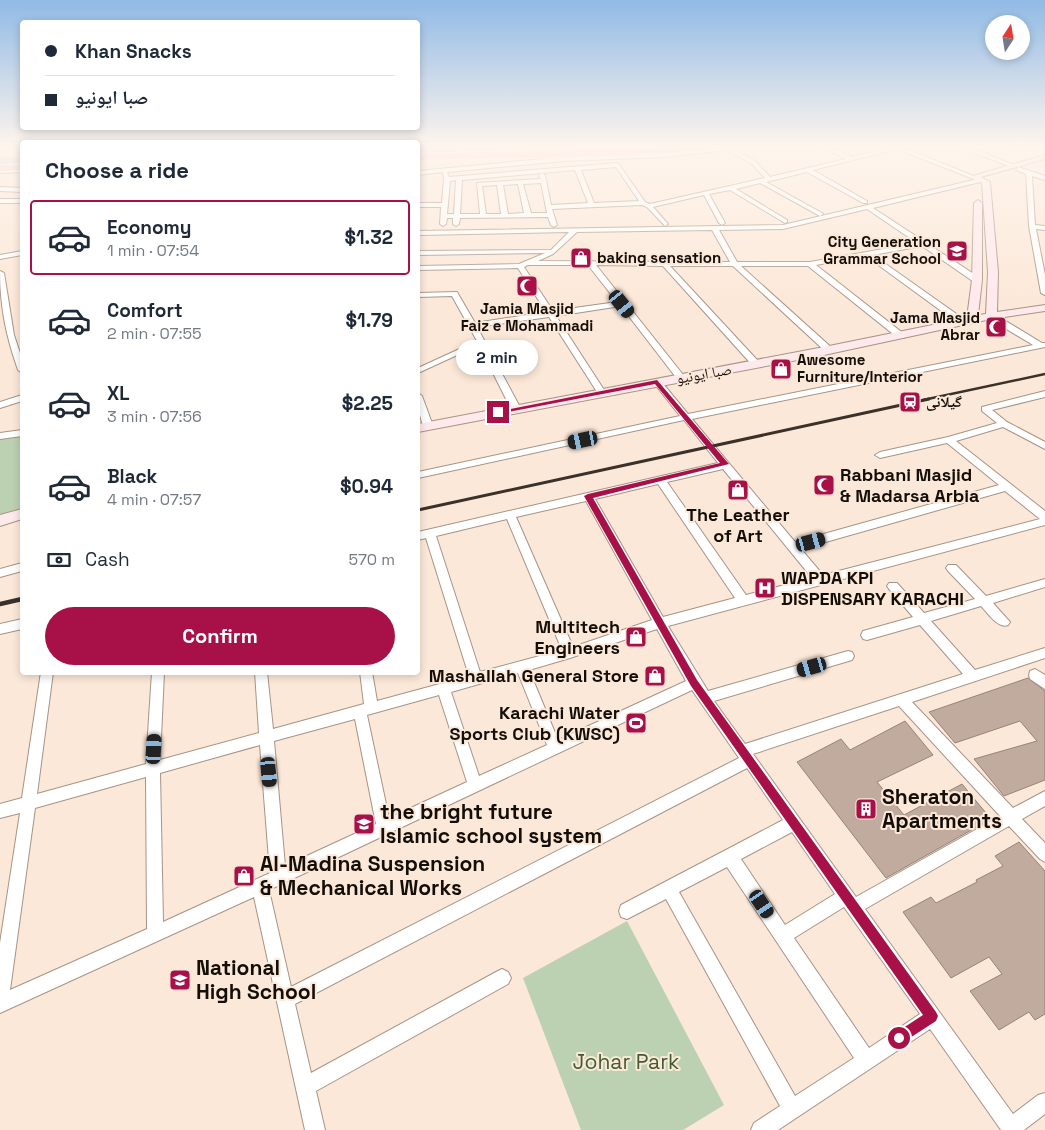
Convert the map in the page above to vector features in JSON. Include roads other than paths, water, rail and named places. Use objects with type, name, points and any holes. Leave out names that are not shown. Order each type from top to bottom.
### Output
[{"type":"main road","points":[[967,321],[977,280],[983,200]]},
{"type":"main road","points":[[984,200],[992,272],[991,316]]},
{"type":"main road","name":"صبا ایونیو","points":[[423,427],[901,336],[991,316],[1045,308]]},
{"type":"main road","points":[[0,521],[20,515]]},
{"type":"street","points":[[442,230],[446,200]]},
{"type":"street","points":[[456,230],[458,200]]},
{"type":"street","points":[[481,200],[483,216]]},
{"type":"street","points":[[503,200],[505,216]]},
{"type":"street","points":[[524,200],[528,216]]},
{"type":"street","points":[[548,200],[554,225]]},
{"type":"street","points":[[590,200],[592,205]]},
{"type":"street","points":[[642,200],[665,224]]},
{"type":"street","points":[[549,207],[646,205],[669,200]]},
{"type":"street","points":[[708,200],[735,264],[829,350]]},
{"type":"street","points":[[750,200],[785,221]]},
{"type":"street","points":[[794,200],[820,214]]},
{"type":"street","points":[[858,200],[977,280]]},
{"type":"street","points":[[456,230],[554,225],[665,224],[783,227],[890,200]]},
{"type":"street","points":[[1030,200],[1032,226],[1045,293]]},
{"type":"street","points":[[0,201],[20,201]]},
{"type":"street","points":[[420,206],[446,205]]},
{"type":"street","points":[[420,227],[442,230],[576,230],[719,226],[785,221],[867,205]]},
{"type":"street","points":[[445,216],[551,216]]},
{"type":"street","points":[[1032,226],[1045,228]]},
{"type":"street","points":[[420,233],[442,230]]},
{"type":"street","points":[[524,264],[554,251],[576,230]]},
{"type":"street","points":[[420,268],[524,264],[810,264],[923,244]]},
{"type":"street","points":[[0,250],[20,247]]},
{"type":"street","points":[[420,253],[554,251]]},
{"type":"street","points":[[0,256],[20,253]]},
{"type":"street","points":[[867,254],[967,321]]},
{"type":"street","points":[[524,264],[550,315],[602,393]]},
{"type":"street","points":[[591,264],[681,378]]},
{"type":"street","points":[[810,264],[901,336]]},
{"type":"street","points":[[666,265],[756,364]]},
{"type":"street","points":[[0,273],[10,335],[20,364]]},
{"type":"street","points":[[420,295],[454,294],[474,325],[480,342],[516,409]]},
{"type":"street","points":[[474,325],[622,304]]},
{"type":"street","points":[[991,316],[1043,345]]},
{"type":"street","points":[[420,370],[480,342]]},
{"type":"street","points":[[420,475],[1043,345]]},
{"type":"street","points":[[657,382],[820,580]]},
{"type":"street","points":[[1045,394],[985,409],[1004,424],[1045,446]]},
{"type":"street","points":[[0,405],[20,399]]},
{"type":"street","points":[[420,408],[423,427]]},
{"type":"street","points":[[880,455],[949,440],[1004,424]]},
{"type":"street","points":[[0,436],[20,433]]},
{"type":"street","points":[[949,440],[1045,519]]},
{"type":"street","points":[[476,679],[424,535],[725,464]]},
{"type":"street","points":[[661,480],[744,601]]},
{"type":"street","points":[[793,547],[1006,487]]},
{"type":"street","points":[[588,496],[694,683],[1012,1129],[1045,1102]]},
{"type":"street","points":[[510,515],[570,653]]},
{"type":"street","points":[[0,811],[570,653],[659,623],[1045,519]]},
{"type":"street","points":[[0,573],[20,568]]},
{"type":"street","points":[[952,568],[1004,622]]},
{"type":"street","points":[[867,635],[1045,583]]},
{"type":"street","points":[[893,586],[972,676]]},
{"type":"street","points":[[0,629],[20,624]]},
{"type":"street","points":[[285,1000],[746,756],[901,699],[1045,653]]},
{"type":"street","points":[[705,698],[848,656]]},
{"type":"street","points":[[521,666],[555,748]]},
{"type":"street","points":[[0,1002],[47,675]]},
{"type":"street","points":[[155,934],[153,769],[158,675]]},
{"type":"street","points":[[261,675],[278,877]]},
{"type":"street","points":[[366,675],[366,710],[384,828]]},
{"type":"street","points":[[0,1002],[260,886],[694,683]]},
{"type":"street","points":[[443,688],[475,786]]},
{"type":"street","points":[[901,699],[1045,854]]},
{"type":"street","points":[[783,935],[1011,818],[1045,798]]},
{"type":"street","points":[[627,911],[794,823]]},
{"type":"street","points":[[730,857],[866,1060]]},
{"type":"street","points":[[260,886],[315,1130]]},
{"type":"street","points":[[669,889],[792,1109]]},
{"type":"street","points":[[305,1086],[502,978]]},
{"type":"street","points":[[761,1130],[932,1016]]},
{"type":"railway","points":[[923,400],[1045,374]]},
{"type":"railway","points":[[420,510],[929,399]]},
{"type":"railway","points":[[0,604],[20,599]]},
{"type":"place","name":"City Generation Grammar School","points":[[957,251]]},
{"type":"place","name":"baking sensation","points":[[581,258]]},
{"type":"place","name":"Jamia Masjid Faiz e Mohammadi","points":[[527,286]]},
{"type":"place","name":"Jama Masjid Abrar","points":[[996,327]]},
{"type":"place","name":"Awesome Furniture/Interior","points":[[781,369]]},
{"type":"place","name":"گیلانی","points":[[910,402]]},
{"type":"place","name":"Rabbani Masjid & Madarsa Arbia","points":[[824,485]]},
{"type":"place","name":"The Leather of Art","points":[[738,490]]},
{"type":"place","name":"WAPDA KPI DISPENSARY KARACHI","points":[[765,588]]},
{"type":"place","name":"Multitech Engineers","points":[[636,637]]},
{"type":"place","name":"Mashallah General Store","points":[[655,676]]},
{"type":"place","name":"Karachi Water Sports Club (KWSC)","points":[[636,723]]},
{"type":"place","name":"Sheraton Apartments","points":[[866,809]]},
{"type":"place","name":"the bright future Islamic school system","points":[[364,824]]},
{"type":"place","name":"Al-Madina Suspension & Mechanical Works","points":[[244,876]]},
{"type":"place","name":"National High School","points":[[180,980]]},
{"type":"park label","name":"Johar Park","points":[[626,1062]]}]
